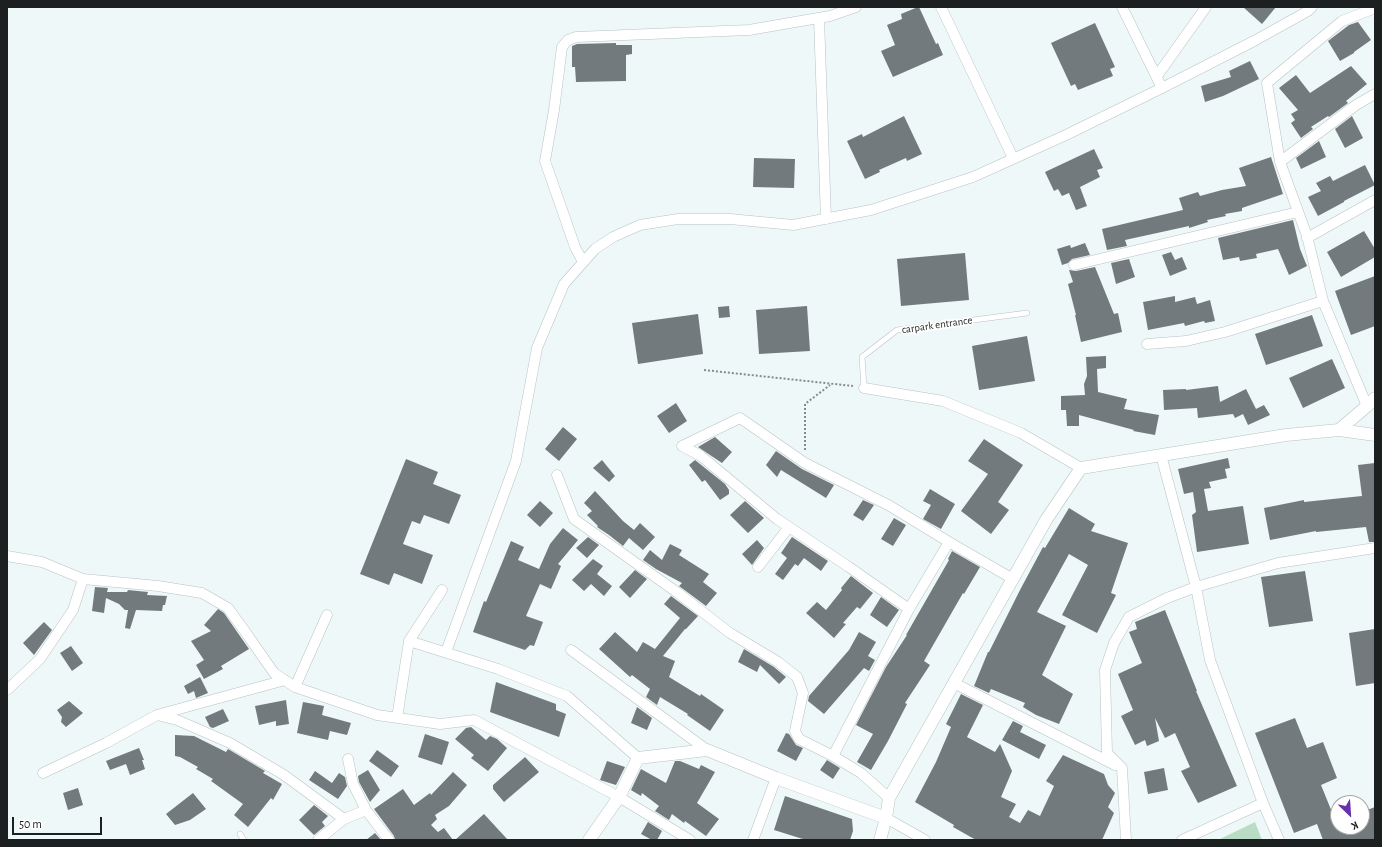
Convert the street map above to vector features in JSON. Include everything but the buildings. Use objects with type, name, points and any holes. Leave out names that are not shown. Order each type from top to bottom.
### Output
[{"type":"street","points":[[583,262],[575,247],[545,162],[554,110],[562,47],[568,40],[576,37],[749,30],[830,16],[856,7]]},
{"type":"street","points":[[941,7],[1013,158]]},
{"type":"street","points":[[1122,7],[1162,88]]},
{"type":"street","points":[[1157,76],[1206,7]]},
{"type":"street","points":[[446,652],[516,461],[537,348],[564,284],[594,249],[613,237],[640,225],[678,219],[722,218],[793,225],[871,210],[973,177],[1066,135],[1162,88],[1254,41],[1308,11],[1312,7]]},
{"type":"street","points":[[1339,430],[1372,405],[1323,301],[1307,238],[1280,162],[1267,83],[1342,21],[1375,8]]},
{"type":"street","points":[[819,18],[826,219]]},
{"type":"street","points":[[1280,162],[1356,105],[1375,94]]},
{"type":"street","points":[[1307,238],[1375,200]]},
{"type":"street","points":[[1074,265],[1298,212]]},
{"type":"street","points":[[1147,344],[1186,341],[1224,332],[1323,301]]},
{"type":"street","points":[[864,388],[943,401],[1021,433],[1080,468],[1286,435],[1339,430],[1375,435]]},
{"type":"street","points":[[908,609],[849,567],[789,528],[701,456],[682,446],[740,418],[805,463],[890,506],[1013,579]]},
{"type":"street","points":[[1161,455],[1196,587],[1210,660],[1263,803],[1279,840]]},
{"type":"street","points":[[880,840],[886,818],[889,798],[1046,520],[1080,468]]},
{"type":"street","points":[[557,475],[574,519],[678,593],[730,634],[778,662],[797,677],[803,693],[794,731],[800,739],[833,756],[861,773],[889,798]]},
{"type":"street","points":[[758,568],[789,528]]},
{"type":"street","points":[[833,756],[908,609],[949,542]]},
{"type":"street","points":[[1126,840],[1122,768],[1107,753],[1105,670],[1114,643],[1129,617],[1167,598],[1196,587],[1278,562],[1375,548]]},
{"type":"street","points":[[7,556],[42,562],[83,579],[158,586],[202,593],[228,608],[274,673],[294,686],[377,715],[440,724],[474,720],[619,797],[690,840]]},
{"type":"street","points":[[7,690],[40,659],[73,610],[83,579]]},
{"type":"street","points":[[397,718],[409,641],[442,590]]},
{"type":"street","points":[[294,686],[327,615]]},
{"type":"street","points":[[409,641],[498,668],[567,696],[638,758],[707,750]]},
{"type":"street","points":[[571,650],[707,750],[776,778],[886,818],[925,840]]},
{"type":"street","points":[[43,773],[106,743],[157,715],[285,680]]},
{"type":"street","points":[[954,683],[1122,768]]},
{"type":"street","points":[[157,715],[177,720],[230,743],[284,775],[344,819]]},
{"type":"street","points":[[589,840],[619,797],[638,758]]},
{"type":"street","points":[[348,759],[353,784],[366,810],[389,840]]},
{"type":"street","points":[[753,840],[776,778]]},
{"type":"street","points":[[1182,840],[1263,803]]},
{"type":"street","points":[[318,840],[344,819],[366,810]]},
{"type":"lane","name":"carpark entrance","points":[[864,388],[862,357],[897,330],[1027,313]]},
{"type":"lane","points":[[240,834],[244,840]]},
{"type":"path","points":[[704,370],[864,388]]},
{"type":"path","points":[[805,463],[805,404],[831,384]]},
{"type":"green space","points":[[1255,822],[1262,840],[1218,840]]}]
